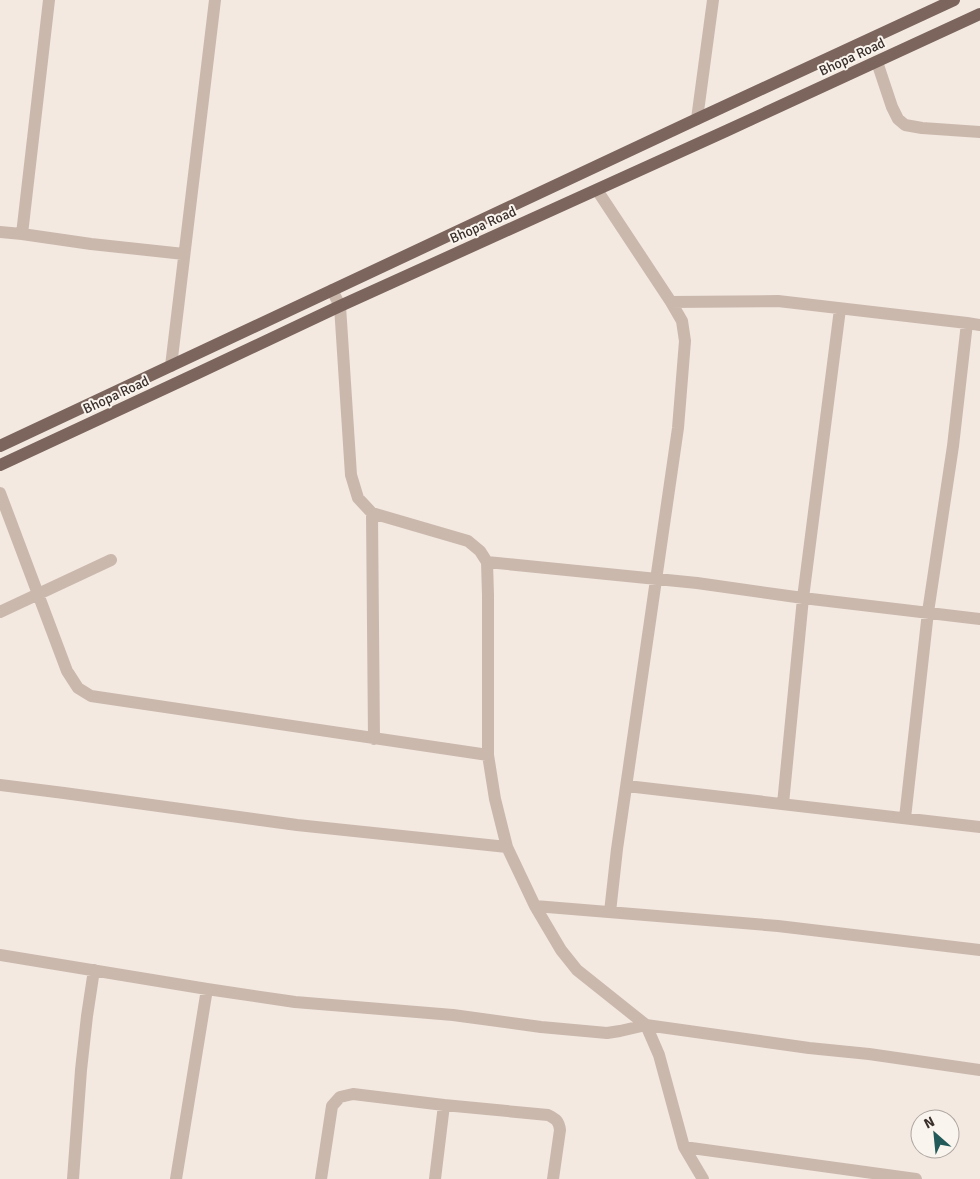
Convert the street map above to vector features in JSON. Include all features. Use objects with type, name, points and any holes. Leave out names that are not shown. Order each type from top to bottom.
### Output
[{"type":"main road","name":"Bhopa Road","points":[[0,446],[954,0]]},
{"type":"main road","name":"Bhopa Road","points":[[0,464],[340,306],[980,14]]},
{"type":"street","points":[[22,234],[49,0]]},
{"type":"street","points":[[171,366],[215,0]]},
{"type":"street","points":[[697,119],[713,0]]},
{"type":"street","points":[[877,62],[892,107],[898,118],[905,125],[980,132]]},
{"type":"street","points":[[597,190],[671,302],[682,321],[685,341],[678,428],[617,849],[610,912]]},
{"type":"street","points":[[0,232],[184,254]]},
{"type":"street","points":[[332,290],[340,306],[350,475],[358,498],[372,514],[468,541],[480,551],[487,562],[488,756],[495,799],[507,847],[535,906],[561,950],[577,970],[646,1025],[659,1055],[684,1147],[702,1179]]},
{"type":"street","points":[[671,302],[778,301],[974,324],[928,612],[905,818]]},
{"type":"street","points":[[784,804],[803,598],[840,308]]},
{"type":"street","points":[[0,493],[67,671],[78,688],[91,696],[488,756]]},
{"type":"street","points":[[372,514],[374,739]]},
{"type":"street","points":[[0,612],[37,593],[111,560]]},
{"type":"street","points":[[487,562],[698,583],[803,598],[980,619]]},
{"type":"street","points":[[0,785],[297,824],[507,847]]},
{"type":"street","points":[[626,786],[980,827]]},
{"type":"street","points":[[535,906],[778,926],[980,950]]},
{"type":"street","points":[[0,955],[295,1002],[453,1015],[589,1032],[620,1032],[646,1025],[980,1070]]},
{"type":"street","points":[[74,1179],[81,1070],[94,970]]},
{"type":"street","points":[[176,1179],[207,989]]},
{"type":"street","points":[[321,1179],[332,1106],[340,1097],[353,1094],[548,1115],[556,1119],[560,1130],[553,1179]]},
{"type":"street","points":[[435,1179],[444,1105]]},
{"type":"street","points":[[684,1147],[916,1179]]}]
